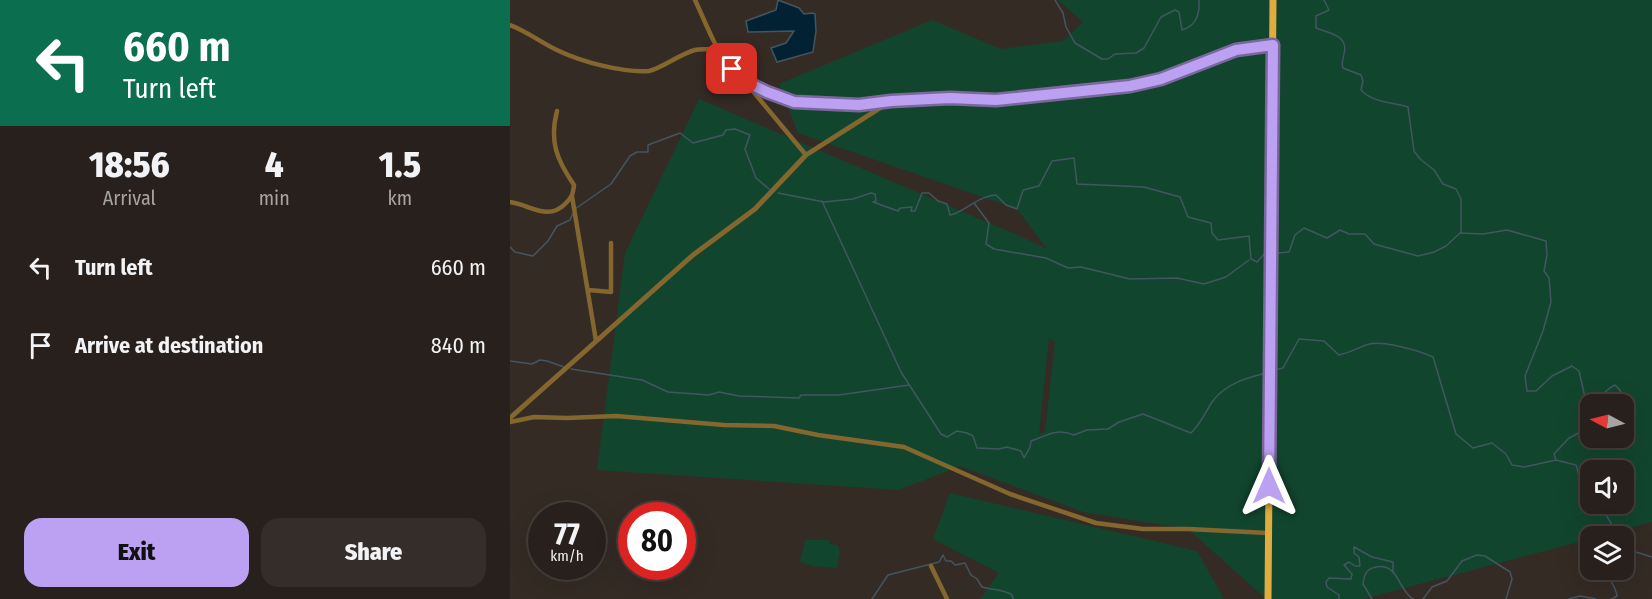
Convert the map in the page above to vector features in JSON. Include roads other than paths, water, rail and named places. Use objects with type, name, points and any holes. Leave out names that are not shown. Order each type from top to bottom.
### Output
[{"type":"highway","points":[[1268,599],[1273,0]]},
{"type":"street","points":[[694,0],[717,47],[732,69],[806,155]]},
{"type":"street","points":[[510,25],[579,59],[636,72],[650,71],[695,50],[710,51],[717,47]]},
{"type":"street","points":[[744,81],[794,102],[859,105],[950,98],[996,100],[1130,86],[1161,79],[1236,50],[1273,45]]},
{"type":"street","points":[[510,420],[693,255],[755,209],[806,155],[891,101]]},
{"type":"street","points":[[557,111],[552,132],[558,162],[574,185],[572,196],[597,341]]},
{"type":"street","points":[[510,202],[546,213],[556,212],[572,196]]},
{"type":"street","points":[[589,290],[611,292],[611,243]]},
{"type":"street","points":[[510,420],[534,417],[616,416],[774,426],[818,435],[904,447],[1010,494],[1106,525],[1143,529],[1188,528],[1268,533]]},
{"type":"street","points":[[931,566],[947,599]]},
{"type":"water","points":[[778,0],[799,8],[804,14],[815,14],[816,31],[813,52],[777,62],[771,48],[786,43],[794,31],[748,32],[746,21],[776,10]]},
{"type":"waterway","points":[[1055,0],[1075,43],[1102,59],[1108,59],[1115,54],[1136,53],[1144,48],[1161,17],[1175,10],[1179,12],[1182,30],[1191,26],[1199,10],[1199,0]]},
{"type":"waterway","points":[[1324,0],[1329,10],[1316,16],[1316,28],[1332,33],[1344,43],[1343,68],[1361,75],[1363,81],[1361,90],[1377,100],[1408,107],[1414,151],[1434,170],[1443,184],[1456,189],[1461,199],[1461,232]]},
{"type":"waterway","points":[[575,209],[611,184],[630,156],[637,152],[648,152],[648,145],[680,133],[693,143],[723,135],[726,130],[735,129],[750,135],[745,149],[756,178],[769,189]]},
{"type":"waterway","points":[[778,193],[824,202],[853,199],[871,193],[875,194],[876,201],[873,202],[898,211],[900,208],[912,207],[911,211],[915,211],[922,193],[929,193],[938,201],[947,204],[950,215],[982,199],[996,195],[1006,205],[1017,209],[1023,190],[1039,186],[1052,161],[1074,158],[1077,184],[1144,187],[1180,197],[1188,217],[1211,223],[1212,233],[1218,240],[1249,236],[1251,259],[1257,262],[1266,252]]},
{"type":"waterway","points":[[822,201],[901,372],[941,434],[947,437],[957,431],[967,433],[973,436],[977,448],[1007,447],[1021,451],[1024,458],[1031,441],[1057,432],[1074,435],[1087,430],[1108,429],[1119,422],[1143,414],[1191,433],[1212,402],[1223,391],[1244,380],[1266,373]]},
{"type":"waterway","points":[[974,203],[989,223],[986,244],[994,249],[1046,258],[1068,268],[1081,267],[1130,279],[1177,278],[1204,284],[1226,277],[1249,260]]},
{"type":"waterway","points":[[510,247],[515,252],[533,256],[548,241],[557,226],[570,220],[573,213]]},
{"type":"waterway","points":[[1278,253],[1289,252],[1295,235],[1304,228],[1327,238],[1340,230],[1349,234],[1365,234],[1374,244],[1418,256],[1446,246],[1460,233],[1483,234],[1507,230],[1546,241],[1547,255],[1544,271],[1549,278],[1551,302],[1543,331],[1525,376],[1527,391],[1536,391],[1552,376],[1572,366],[1579,371],[1584,394]]},
{"type":"waterway","points":[[1275,370],[1283,368],[1299,339],[1324,341],[1339,355],[1372,344],[1400,346],[1419,352],[1433,357],[1456,434],[1473,448],[1492,443],[1506,454],[1512,465],[1524,467],[1556,460]]},
{"type":"waterway","points":[[510,361],[532,364],[540,360],[564,367]]},
{"type":"waterway","points":[[571,369],[642,380],[668,392],[709,395],[719,392],[739,396],[799,398],[801,395],[839,395],[909,385]]},
{"type":"waterway","points":[[1603,394],[1615,385],[1621,394]]},
{"type":"waterway","points":[[1580,432],[1569,438],[1554,454],[1556,460],[1576,465],[1580,480]]},
{"type":"waterway","points":[[1606,514],[1613,526]]},
{"type":"waterway","points":[[1339,599],[1339,595],[1327,587],[1326,582],[1329,578],[1351,579],[1352,574],[1344,565],[1349,562],[1360,566],[1359,557],[1354,553],[1354,547],[1372,557],[1393,562],[1393,572]]},
{"type":"waterway","points":[[1634,551],[1652,557]]},
{"type":"waterway","points":[[872,599],[888,575],[939,562],[943,555],[946,561],[951,561],[955,565],[965,563],[971,575],[982,587],[1005,592],[1012,595],[1013,599]]},
{"type":"waterway","points":[[1423,599],[1432,587],[1447,581],[1462,561],[1477,555],[1485,556],[1510,572],[1512,579],[1506,599]]},
{"type":"waterway","points":[[1372,599],[1363,584],[1368,571],[1376,567],[1384,567],[1394,573],[1404,590],[1413,599]]},
{"type":"waterway","points":[[1611,580],[1617,596],[1612,599]]},
{"type":"waterway","points":[[1569,599],[1580,596],[1596,599]]}]
